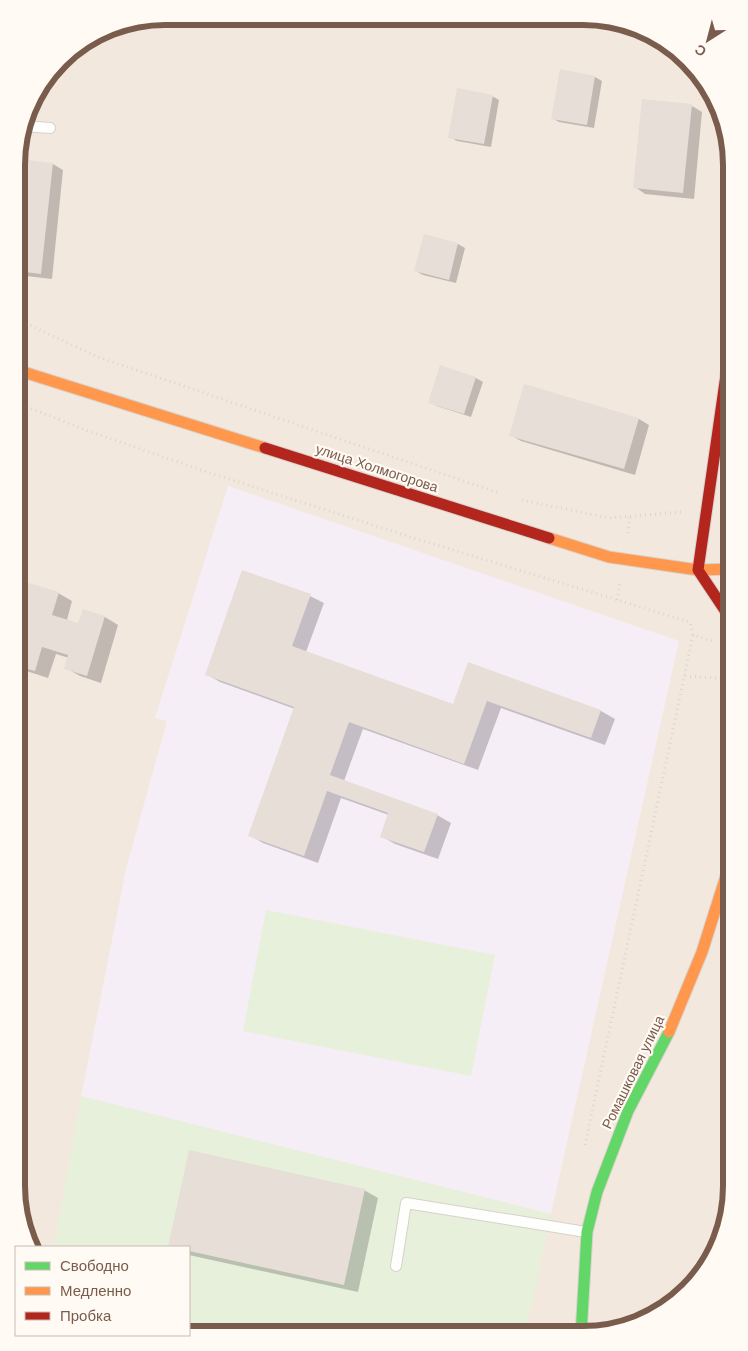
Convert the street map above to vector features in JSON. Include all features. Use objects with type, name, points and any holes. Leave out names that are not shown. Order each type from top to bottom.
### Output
[{"type":"street","name":"улица Холмогорова","points":[[25,373],[609,557],[698,570],[723,569]]},
{"type":"street","points":[[723,397],[698,570],[723,608]]},
{"type":"street","name":"Ромашковая улица","points":[[582,1326],[587,1232],[597,1192],[628,1111],[670,1030],[702,952],[723,886]]},
{"type":"lane","points":[[30,127],[50,128]]},
{"type":"lane","points":[[396,1266],[406,1203],[587,1232]]},
{"type":"path","points":[[25,323],[98,357],[501,493]]},
{"type":"path","points":[[25,406],[88,431],[204,471],[420,540],[690,622],[693,635],[685,676],[584,1151]]},
{"type":"path","points":[[520,500],[608,518],[707,510]]},
{"type":"path","points":[[693,635],[716,642]]},
{"type":"path","points":[[685,676],[723,678]]},
{"type":"shaded area","points":[[165,25],[602,26],[628,32],[645,39],[675,60],[699,87],[709,103],[716,120],[722,146],[723,165],[723,1196],[716,1231],[709,1248],[694,1271],[682,1285],[661,1302],[645,1312],[628,1319],[602,1325],[583,1326],[190,1326],[190,1246],[38,1246],[32,1231],[26,1205],[25,1186],[26,146],[36,111],[49,87],[60,73],[80,54],[95,44],[120,32],[146,26]]},
{"type":"shaded area","points":[[228,486],[679,641],[551,1214],[81,1097],[126,869],[167,721],[155,718]]},
{"type":"green space","points":[[266,910],[495,955],[471,1076],[243,1031]]},
{"type":"green space","points":[[81,1096],[551,1214],[527,1326],[190,1326],[190,1246],[54,1246]]},
{"type":"building","points":[[560,69],[595,76],[587,125],[551,119]]},
{"type":"building","points":[[457,88],[493,95],[484,144],[448,138]]},
{"type":"building","points":[[642,99],[692,104],[683,193],[633,188]]},
{"type":"building","points":[[25,160],[53,163],[41,274],[25,272]]},
{"type":"building","points":[[424,234],[458,243],[449,280],[414,271]]},
{"type":"building","points":[[440,365],[476,377],[464,414],[428,403]]},
{"type":"building","points":[[524,384],[639,418],[624,469],[509,436]]},
{"type":"building","points":[[242,570],[311,594],[292,646],[453,704],[468,662],[601,710],[591,738],[487,701],[464,764],[349,722],[330,775],[438,814],[424,852],[380,837],[388,813],[327,791],[304,856],[248,836],[294,707],[205,675]]},
{"type":"building","points":[[25,582],[59,592],[52,615],[78,623],[83,609],[105,616],[87,676],[64,669],[68,655],[42,647],[35,671],[25,668]]},
{"type":"building","points":[[189,1150],[365,1189],[344,1285],[190,1251],[190,1246],[168,1246]]},
{"type":"traffic: fast","points":[[582,1326],[587,1232],[597,1192],[628,1111],[669,1032]]},
{"type":"traffic: slow","points":[[25,373],[265,448]]},
{"type":"traffic: slow","points":[[549,538],[609,557],[698,570],[723,569]]},
{"type":"traffic: slow","points":[[669,1032],[702,952],[723,886]]},
{"type":"traffic: jam","points":[[723,396],[698,570],[723,608]]},
{"type":"traffic: jam","points":[[265,448],[549,538]]}]
